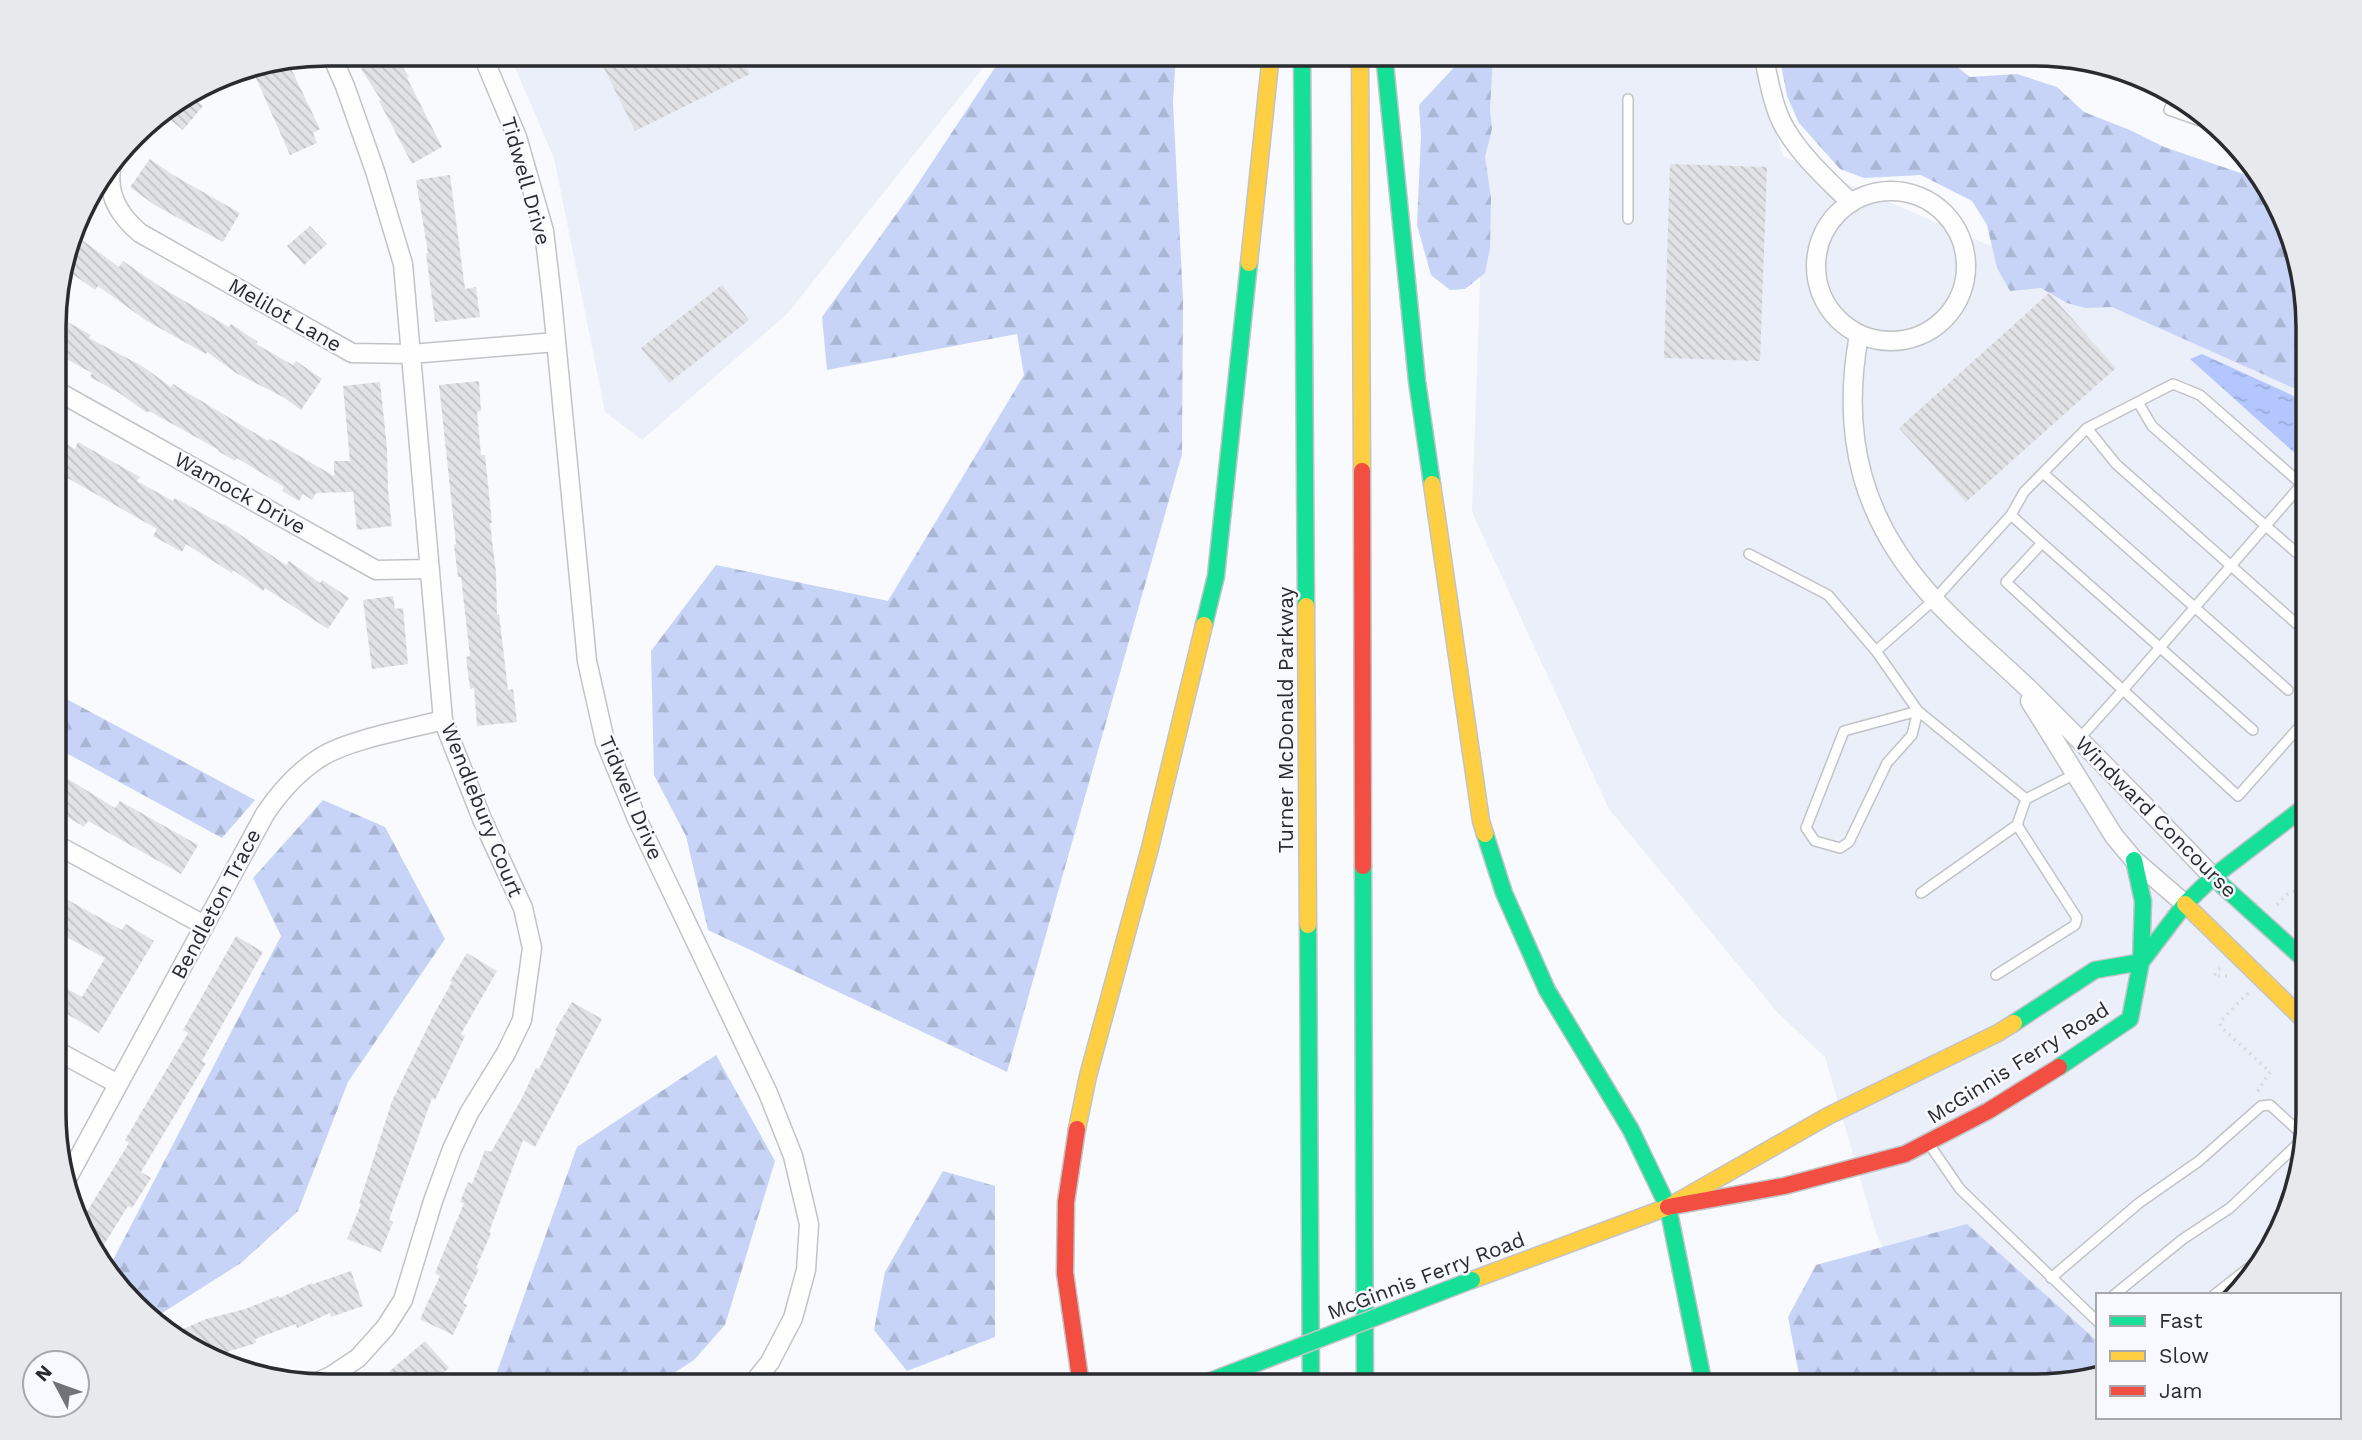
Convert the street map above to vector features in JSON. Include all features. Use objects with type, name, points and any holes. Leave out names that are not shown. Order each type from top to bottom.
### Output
[{"type":"main road","points":[[1079,1374],[1065,1273],[1066,1202],[1075,1136],[1088,1076],[1150,848],[1216,576],[1270,66]]},
{"type":"main road","name":"Turner McDonald Parkway","points":[[1302,66],[1311,1374]]},
{"type":"main road","points":[[1360,66],[1365,1374]]},
{"type":"main road","points":[[1385,66],[1417,381],[1481,821],[1504,893],[1548,990],[1631,1129],[1668,1207],[1702,1374]]},
{"type":"main road","name":"McGinnis Ferry Road","points":[[1668,1207],[1784,1186],[1905,1154],[1988,1111],[2043,1078],[2130,1019],[2141,962],[2186,904],[2213,877],[2296,813]]},
{"type":"main road","points":[[2134,860],[2143,901],[2141,962]]},
{"type":"main road","name":"Windward Concourse","points":[[2213,877],[2296,952]]},
{"type":"main road","name":"Windward Concourse","points":[[2186,904],[2296,1012]]},
{"type":"main road","name":"McGinnis Ferry Road","points":[[1228,1374],[1668,1207],[1828,1116],[1997,1033],[2095,970],[2141,962]]},
{"type":"street","name":"Wendlebury Court","points":[[334,1374],[358,1358],[385,1328],[403,1300],[452,1149],[469,1113],[506,1053],[522,1020],[532,948],[523,908],[482,819],[443,720],[403,264],[371,159],[336,66]]},
{"type":"street","name":"Tidwell Drive","points":[[487,66],[517,137],[544,231],[587,661],[605,741],[637,819],[768,1093],[793,1156],[810,1224],[806,1270],[793,1318],[770,1362],[760,1374]]},
{"type":"street","points":[[1766,66],[1777,108],[1787,132],[1810,161],[1851,203]]},
{"type":"street","name":"Melilot Lane","points":[[110,184],[116,204],[125,220],[140,233],[352,353],[411,354],[556,342]]},
{"type":"street","points":[[1901,191],[1926,199],[1947,215],[1961,236],[1967,262],[1964,288],[1952,311],[1934,329],[1910,340],[1884,342],[1859,335],[1840,322],[1826,304],[1818,283],[1816,260],[1822,238],[1833,218],[1851,203],[1875,193],[1901,191]]},
{"type":"street","name":"Windward Concourse","points":[[1859,335],[1853,370],[1851,419],[1857,456],[1871,501],[1892,545],[1935,599],[2009,669],[2213,877]]},
{"type":"street","name":"Wamock Drive","points":[[66,396],[376,570],[430,569]]},
{"type":"street","name":"Windward Concourse","points":[[2009,669],[2115,836],[2134,860],[2186,904]]},
{"type":"street","name":"Bendleton Trace","points":[[73,1168],[265,814],[279,794],[319,758],[342,748],[443,720]]},
{"type":"street","points":[[66,850],[204,925]]},
{"type":"street","points":[[66,1056],[118,1084]]},
{"type":"lane","points":[[1628,99],[1628,219]]},
{"type":"lane","points":[[2171,106],[2169,110],[2186,116]]},
{"type":"lane","points":[[1876,651],[1935,599],[2011,514],[2024,492],[2087,428],[2173,384],[2200,395],[2296,479]]},
{"type":"lane","points":[[2138,402],[2152,426],[2296,552]]},
{"type":"lane","points":[[2087,428],[2116,464],[2296,623]]},
{"type":"lane","points":[[2043,473],[2288,690]]},
{"type":"lane","points":[[2079,739],[2296,494]]},
{"type":"lane","points":[[2011,514],[2253,730]]},
{"type":"lane","points":[[2042,543],[2006,582],[2238,796],[2296,730]]},
{"type":"lane","points":[[1749,554],[1828,595],[1876,651],[1918,711],[2026,799]]},
{"type":"lane","points":[[1918,711],[1912,735],[1887,764],[1849,842],[1840,848],[1815,841],[1806,828],[1844,731],[1918,711]]},
{"type":"lane","points":[[1921,893],[2017,825],[2026,799],[2075,774]]},
{"type":"lane","points":[[1996,975],[2075,925],[2077,918],[2017,825]]},
{"type":"lane","points":[[2051,1278],[2139,1203],[2199,1161],[2261,1106],[2270,1105],[2295,1128]]},
{"type":"lane","points":[[1928,1143],[1960,1189],[2051,1278],[2096,1317]]},
{"type":"lane","points":[[2117,1293],[2183,1239],[2230,1208],[2292,1149]]},
{"type":"lane","points":[[2217,1293],[2236,1278]]},
{"type":"shaded area","points":[[514,66],[984,66],[787,314],[642,440],[605,412],[554,158]]},
{"type":"shaded area","points":[[1491,66],[1757,66],[1783,156],[2106,296],[2296,387],[2296,1112],[2287,1180],[2269,1228],[2251,1257],[2223,1293],[2096,1293],[2096,1366],[2034,1374],[1942,1374],[1876,1233],[1825,1057],[1778,1013],[1609,809],[1472,512],[1487,85]]},
{"type":"green space","points":[[996,66],[1175,66],[1173,103],[1183,299],[1182,454],[1007,1072],[708,930],[686,836],[654,775],[651,651],[716,565],[888,601],[1024,375],[1017,334],[827,370],[822,317],[913,191]]},
{"type":"green space","points":[[1455,66],[1492,66],[1490,110],[1492,129],[1485,157],[1491,198],[1490,248],[1485,273],[1465,289],[1450,290],[1431,275],[1417,225],[1421,136],[1419,105]]},
{"type":"green space","points":[[1781,66],[1956,66],[1970,77],[2017,74],[2057,87],[2084,112],[2164,147],[2245,175],[2269,212],[2287,260],[2295,311],[2296,389],[2112,307],[2086,308],[2067,303],[2041,288],[2010,291],[1997,268],[1987,225],[1972,201],[1921,175],[1864,178],[1840,169],[1799,123],[1787,96]]},
{"type":"green space","points":[[66,699],[255,800],[222,838],[66,753]]},
{"type":"green space","points":[[323,800],[385,827],[445,939],[348,1082],[298,1211],[241,1263],[162,1313],[143,1297],[113,1260],[281,936],[253,878]]},
{"type":"green space","points":[[716,1055],[775,1161],[725,1325],[694,1360],[672,1374],[496,1374],[577,1147]]},
{"type":"green space","points":[[943,1171],[995,1186],[995,1337],[907,1371],[874,1330],[885,1272]]},
{"type":"green space","points":[[1967,1224],[2096,1340],[2096,1366],[2034,1374],[1799,1374],[1788,1317],[1816,1265]]},
{"type":"water","points":[[2202,354],[2296,397],[2296,454],[2190,359]]},
{"type":"building","points":[[366,66],[402,66],[442,147],[412,164],[379,101],[381,100],[361,69]]},
{"type":"building","points":[[603,66],[746,66],[750,74],[635,131]]},
{"type":"building","points":[[292,69],[320,129],[313,133],[317,143],[290,155],[255,76]]},
{"type":"building","points":[[197,102],[203,106],[183,130],[171,120]]},
{"type":"building","points":[[150,159],[240,213],[223,242],[156,206],[130,187]]},
{"type":"building","points":[[1670,164],[1767,167],[1760,361],[1664,358]]},
{"type":"building","points":[[450,175],[465,289],[476,287],[480,317],[435,322],[428,253],[416,180]]},
{"type":"building","points":[[310,226],[327,244],[304,265],[287,246]]},
{"type":"building","points":[[82,240],[119,267],[123,261],[159,286],[229,327],[231,324],[258,342],[256,344],[293,365],[296,361],[322,379],[301,410],[283,397],[236,373],[207,352],[206,354],[147,321],[98,286],[95,290],[73,274]]},
{"type":"building","points":[[722,285],[749,320],[669,383],[641,348]]},
{"type":"building","points":[[2049,293],[2116,368],[1966,502],[1899,428]]},
{"type":"building","points":[[66,321],[91,335],[89,338],[142,366],[171,387],[173,384],[268,441],[270,439],[334,476],[334,461],[350,461],[343,386],[380,382],[392,526],[357,530],[353,492],[316,493],[312,500],[303,494],[299,501],[282,491],[284,487],[237,458],[235,461],[149,411],[147,413],[121,394],[90,377],[92,373],[66,359]]},
{"type":"building","points":[[479,381],[481,411],[477,412],[481,455],[485,455],[492,523],[497,615],[499,614],[508,690],[513,689],[517,722],[477,726],[474,688],[470,689],[466,657],[470,656],[461,577],[458,577],[454,545],[439,385]]},
{"type":"building","points":[[78,442],[140,477],[137,481],[224,524],[286,565],[289,561],[320,583],[322,580],[349,598],[328,629],[265,588],[263,591],[233,570],[232,573],[186,544],[182,552],[153,536],[157,529],[66,477],[66,444],[75,449]]},
{"type":"building","points":[[393,596],[395,609],[403,608],[408,664],[372,669],[363,600]]},
{"type":"building","points":[[66,778],[115,808],[120,801],[198,845],[181,874],[88,821],[84,827],[66,816]]},
{"type":"building","points":[[66,899],[122,930],[126,924],[154,941],[99,1033],[66,1013],[66,988],[82,997],[105,958],[66,937]]},
{"type":"building","points":[[236,936],[263,952],[202,1061],[206,1063],[141,1172],[151,1178],[132,1208],[128,1206],[104,1245],[86,1213],[129,1143],[125,1140],[188,1033],[183,1030]]},
{"type":"building","points":[[467,953],[497,971],[461,1034],[465,1036],[435,1100],[432,1098],[389,1220],[393,1222],[381,1252],[347,1239],[361,1204],[392,1101],[452,982],[450,981]]},
{"type":"building","points":[[572,1002],[602,1019],[535,1147],[523,1140],[476,1268],[479,1269],[463,1303],[467,1305],[453,1335],[420,1319],[440,1276],[435,1273],[464,1203],[460,1202],[468,1182],[472,1184],[485,1150],[491,1152],[536,1068],[539,1069],[557,1031],[555,1030]]},
{"type":"building","points":[[351,1271],[363,1306],[331,1317],[330,1313],[297,1328],[296,1324],[255,1339],[256,1343],[225,1353],[183,1329],[206,1319],[245,1309],[278,1296],[279,1298]]},
{"type":"building","points":[[425,1341],[449,1368],[442,1374],[386,1374]]},
{"type":"traffic: fast","points":[[1302,66],[1306,606]]},
{"type":"traffic: fast","points":[[1385,66],[1417,381],[1432,484]]},
{"type":"traffic: fast","points":[[1204,625],[1216,576],[1249,263]]},
{"type":"traffic: fast","points":[[2059,1067],[2130,1019],[2141,962],[2185,904],[2213,877],[2296,813]]},
{"type":"traffic: fast","points":[[1485,834],[1504,893],[1547,990],[1631,1130],[1668,1207],[1702,1374]]},
{"type":"traffic: fast","points":[[2134,860],[2143,901],[2141,962]]},
{"type":"traffic: fast","points":[[1363,866],[1365,1374]]},
{"type":"traffic: fast","points":[[2213,877],[2296,952]]},
{"type":"traffic: fast","points":[[1308,925],[1311,1374]]},
{"type":"traffic: fast","points":[[2014,1023],[2095,970],[2141,962]]},
{"type":"traffic: fast","points":[[1228,1374],[1472,1280]]},
{"type":"traffic: slow","points":[[1249,263],[1270,66]]},
{"type":"traffic: slow","points":[[1360,66],[1362,471]]},
{"type":"traffic: slow","points":[[1432,484],[1485,834]]},
{"type":"traffic: slow","points":[[1306,606],[1308,925]]},
{"type":"traffic: slow","points":[[1077,1129],[1088,1076],[1150,848],[1204,625]]},
{"type":"traffic: slow","points":[[2185,904],[2296,1012]]},
{"type":"traffic: slow","points":[[1472,1280],[1668,1207],[1828,1116],[2014,1023]]},
{"type":"traffic: jam","points":[[1362,471],[1363,866]]},
{"type":"traffic: jam","points":[[1668,1207],[1784,1186],[1905,1154],[1988,1111],[2059,1067]]},
{"type":"traffic: jam","points":[[1077,1129],[1066,1202],[1065,1273],[1079,1374]]}]
